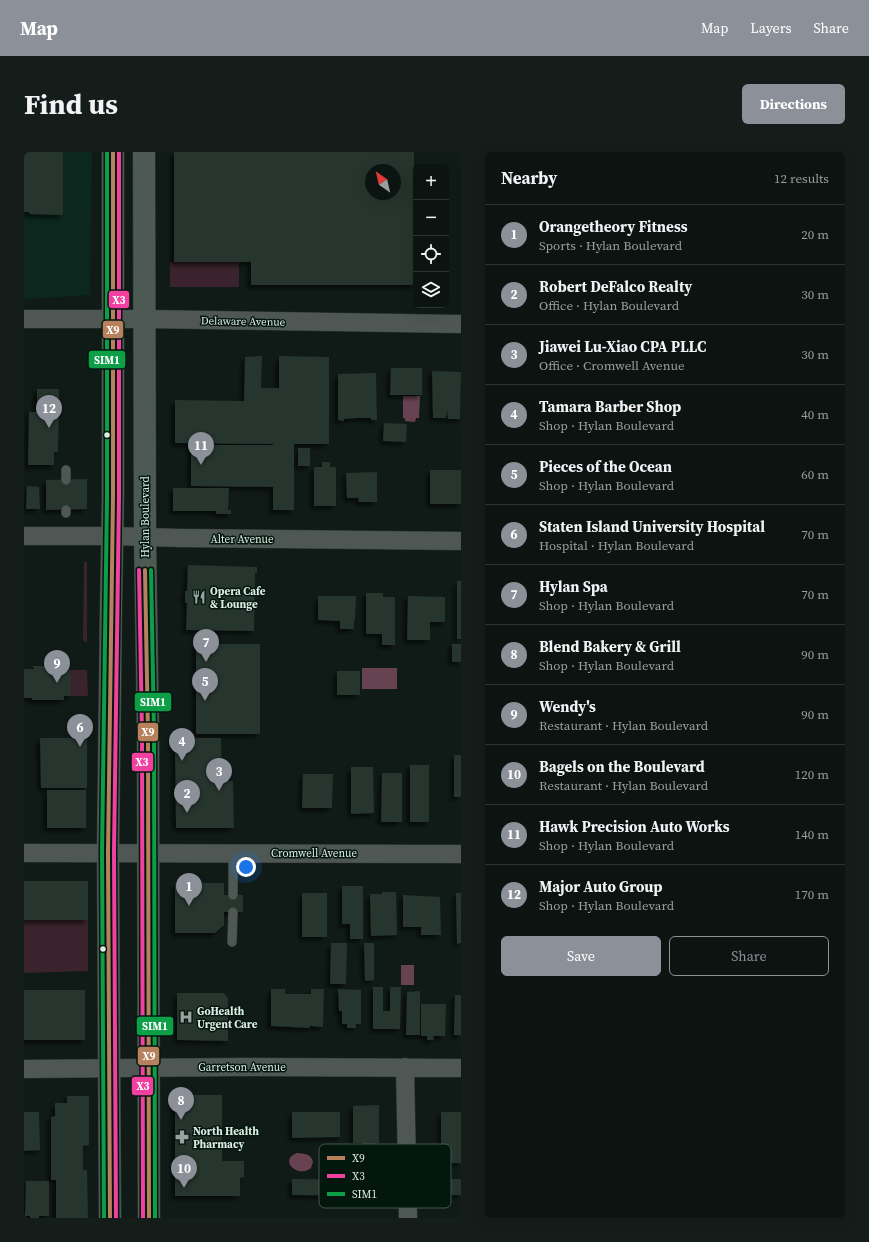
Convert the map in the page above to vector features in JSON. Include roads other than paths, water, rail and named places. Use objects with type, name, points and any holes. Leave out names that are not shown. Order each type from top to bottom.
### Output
[{"type":"main road","points":[[110,1218],[108,852],[110,605],[113,536],[113,152]]},
{"type":"main road","name":"Hylan Boulevard","points":[[144,152],[145,537],[148,734],[149,1218]]},
{"type":"street","name":"Delaware Avenue","points":[[24,319],[144,319],[461,324]]},
{"type":"street","name":"Alter Avenue","points":[[24,536],[113,536],[461,542]]},
{"type":"street","name":"Cromwell Avenue","points":[[24,852],[461,854]]},
{"type":"street","name":"Garretson Avenue","points":[[24,1069],[110,1067],[461,1068]]},
{"type":"street","points":[[404,1067],[406,1144]]},
{"type":"street","points":[[408,1208],[408,1218]]},
{"type":"lane","points":[[66,470],[66,480]]},
{"type":"lane","points":[[233,853],[233,895]]},
{"type":"lane","points":[[232,942],[233,912]]},
{"type":"place","name":"Major Auto Group","points":[[49,428]]},
{"type":"place","name":"Hawk Precision Auto Works","points":[[201,465]]},
{"type":"place","name":"Opera Cafe & Lounge","points":[[199,597]]},
{"type":"place","name":"Hylan Spa","points":[[206,662]]},
{"type":"place","name":"Wendy's","points":[[57,683]]},
{"type":"place","name":"Pieces of the Ocean","points":[[205,701]]},
{"type":"place","name":"Staten Island University Hospital","points":[[80,747]]},
{"type":"place","name":"Tamara Barber Shop","points":[[182,761]]},
{"type":"place","name":"Jiawei Lu-Xiao CPA PLLC","points":[[219,791]]},
{"type":"place","name":"Robert DeFalco Realty","points":[[187,813]]},
{"type":"place","name":"Orangetheory Fitness","points":[[189,906]]},
{"type":"place","name":"GoHealth Urgent Care","points":[[186,1017]]},
{"type":"place","name":"Blend Bakery & Grill","points":[[181,1120]]},
{"type":"place","name":"North Health Pharmacy","points":[[182,1137]]},
{"type":"place","name":"Bagels on the Boulevard","points":[[184,1188]]}]
